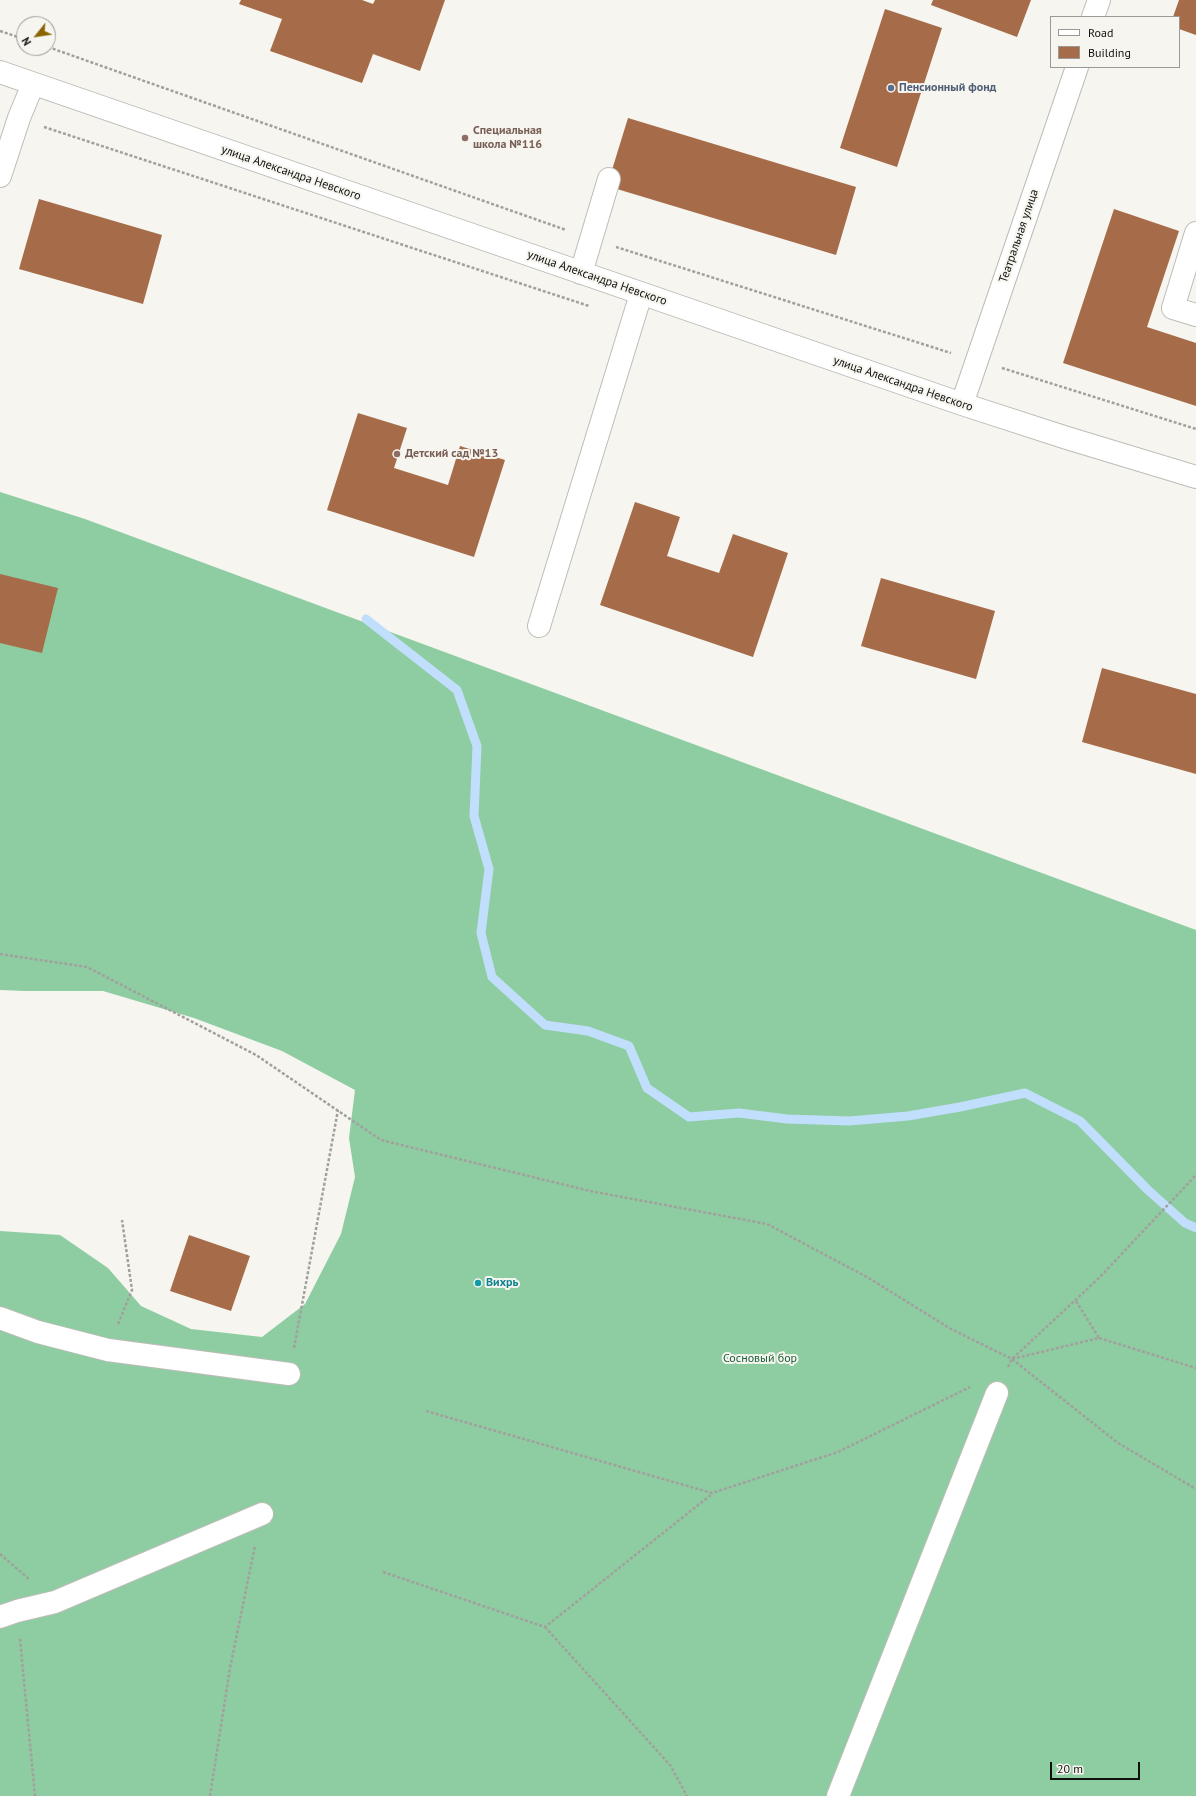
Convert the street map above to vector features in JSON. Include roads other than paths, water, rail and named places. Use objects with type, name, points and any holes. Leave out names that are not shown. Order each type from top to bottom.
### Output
[{"type":"street","points":[[1094,16],[1099,0]]},
{"type":"street","name":"Театральная улица","points":[[962,404],[1076,68]]},
{"type":"street","name":"улица Александра Невского","points":[[0,72],[962,404],[1196,477]]},
{"type":"street","points":[[0,176],[33,84]]},
{"type":"street","points":[[581,273],[609,179]]},
{"type":"street","points":[[1196,233],[1173,308],[1196,315]]},
{"type":"street","points":[[539,626],[641,294]]},
{"type":"street","points":[[0,1318],[38,1332],[108,1350],[289,1374]]},
{"type":"street","points":[[838,1796],[997,1393]]},
{"type":"street","points":[[9,1614],[55,1602],[262,1514]]},
{"type":"waterway","points":[[366,619],[457,690],[477,746],[474,816],[489,869],[481,933],[492,977],[545,1025],[588,1031],[629,1046],[647,1088],[689,1117],[739,1113],[787,1119],[849,1121],[908,1116],[1025,1093],[1080,1121],[1148,1190],[1185,1223],[1196,1228]]},
{"type":"place","name":"Пенсионный фонд","points":[[891,88]]},
{"type":"place","name":"Специальная школа №116","points":[[465,138]]},
{"type":"place","name":"Детский сад №13","points":[[397,454]]},
{"type":"place","name":"Вихрь","points":[[478,1283]]},
{"type":"park label","name":"Сосновый бор","points":[[760,1359]]}]
